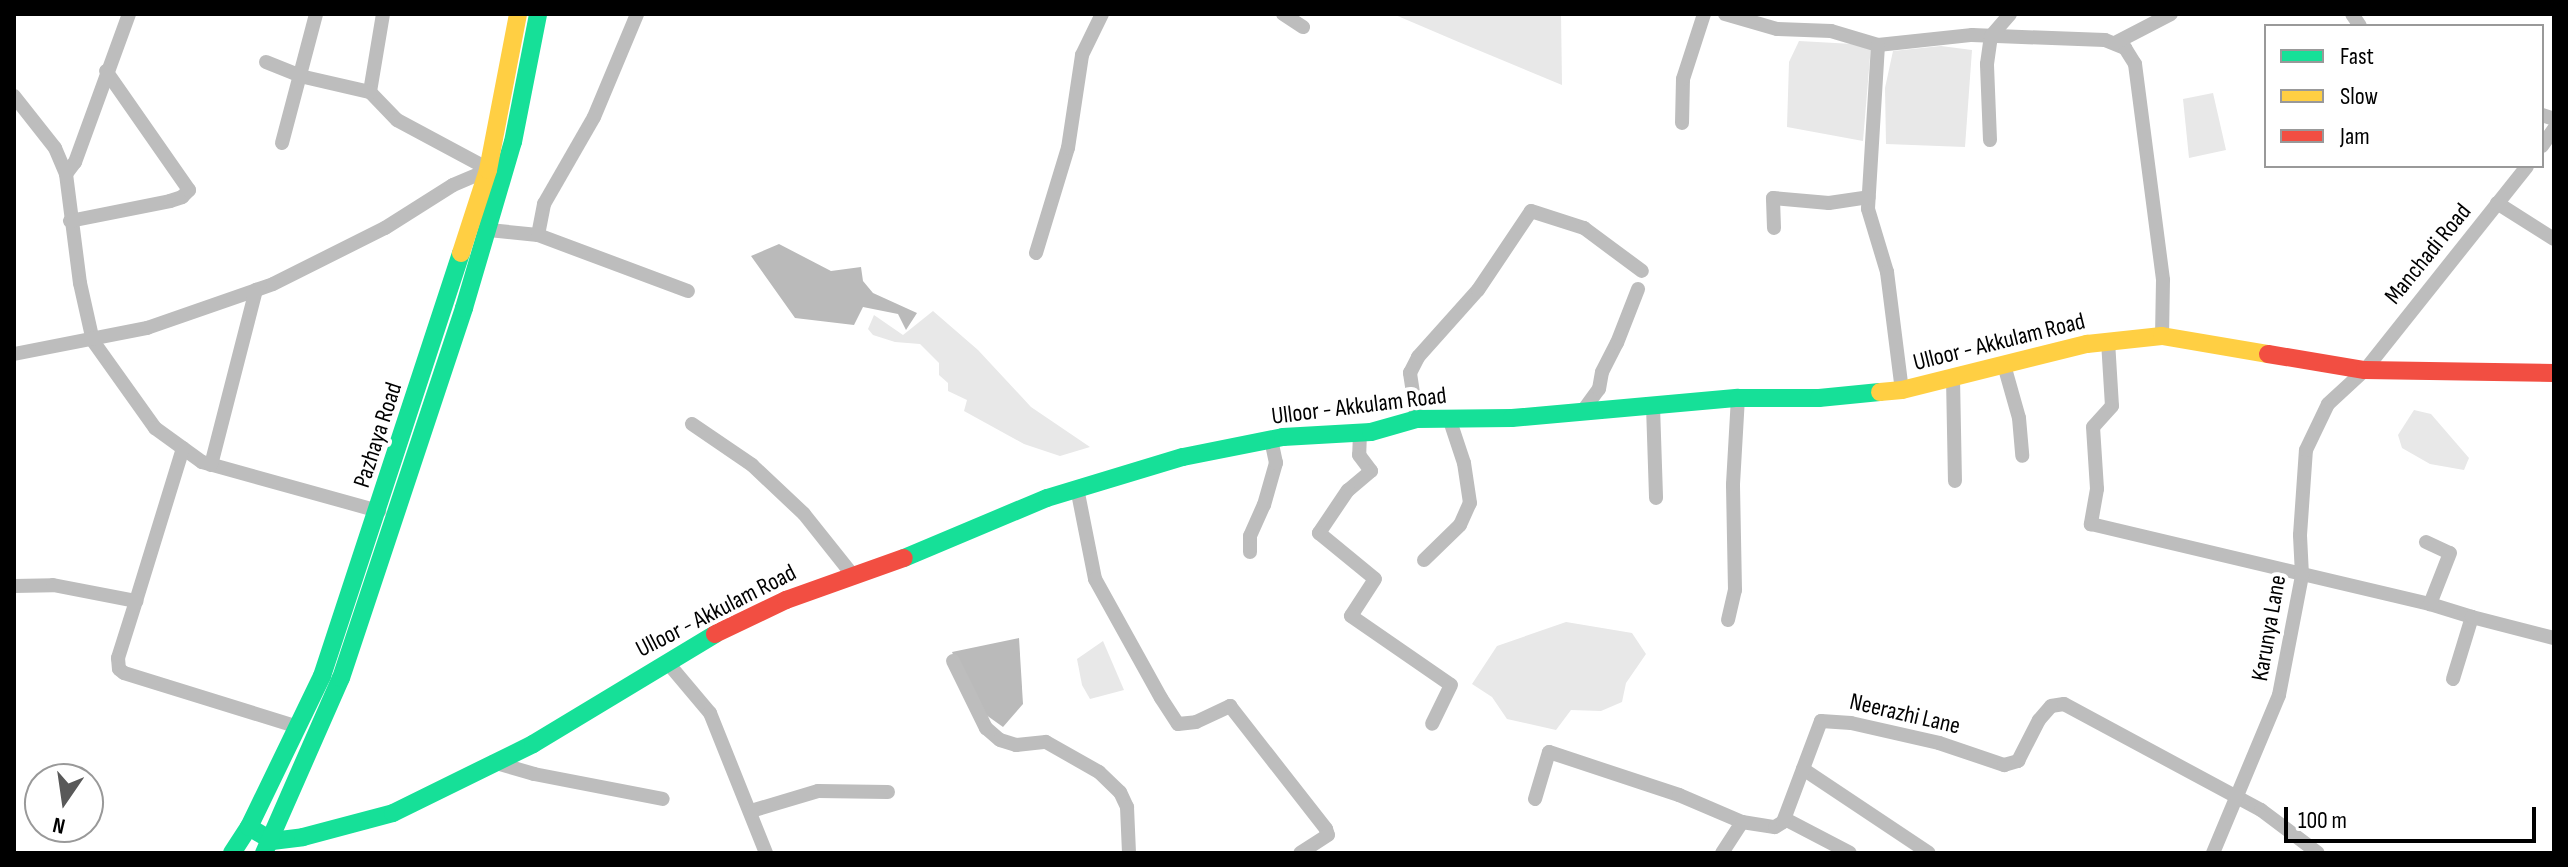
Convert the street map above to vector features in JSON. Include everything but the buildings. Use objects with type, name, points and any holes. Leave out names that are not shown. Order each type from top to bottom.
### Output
[{"type":"main road","name":"Pazhaya Road","points":[[232,853],[249,827],[322,676],[496,172],[518,14]]},
{"type":"main road","points":[[249,827],[268,847],[341,678],[489,230],[496,172],[538,14]]},
{"type":"main road","name":"Ulloor - Akkulam Road","points":[[268,847],[405,808],[533,744],[736,623],[851,573],[890,563],[1077,488],[1183,457],[1271,440],[1360,432],[1417,419],[1582,412],[1738,398],[1819,398],[1902,390],[2108,341],[2162,336],[2365,370],[2554,373]]},
{"type":"main road","points":[[290,853],[331,830]]},
{"type":"street","points":[[66,174],[75,162],[129,14]]},
{"type":"street","points":[[282,143],[316,14]]},
{"type":"street","points":[[370,92],[383,14]]},
{"type":"street","points":[[538,235],[544,204],[594,117],[637,14]]},
{"type":"street","points":[[1036,253],[1068,148],[1082,55],[1102,14]]},
{"type":"street","points":[[1283,14],[1303,27]]},
{"type":"street","points":[[1682,123],[1683,79],[1704,14]]},
{"type":"street","points":[[1725,14],[1777,29],[1831,31],[1878,45],[1991,36],[2115,43],[2171,14]]},
{"type":"street","points":[[1990,140],[1987,64],[1991,36],[2010,14]]},
{"type":"street","points":[[2115,43],[2131,54],[2135,64],[2163,280],[2162,336]]},
{"type":"street","points":[[1878,45],[1868,209],[1887,272],[1902,390]]},
{"type":"street","points":[[266,62],[300,76],[370,92],[397,120],[496,172]]},
{"type":"street","points":[[70,221],[170,201],[182,197],[189,190],[106,71]]},
{"type":"street","points":[[14,96],[55,148],[66,174],[70,221],[93,341],[155,428],[211,465],[379,511]]},
{"type":"street","name":"Manchadi Road","points":[[2365,370],[2525,168]]},
{"type":"street","points":[[14,354],[147,328],[256,290],[385,228],[453,185],[496,172]]},
{"type":"street","points":[[1774,228],[1773,198],[1829,203],[1869,197]]},
{"type":"street","points":[[2497,203],[2554,239]]},
{"type":"street","points":[[1417,419],[1410,373],[1418,357],[1478,290],[1531,211],[1584,228],[1642,271]]},
{"type":"street","points":[[489,230],[538,235],[688,291]]},
{"type":"street","points":[[1582,412],[1599,389],[1602,372],[1638,289]]},
{"type":"street","points":[[211,465],[256,290]]},
{"type":"street","points":[[2108,341],[2112,406],[2093,427],[2097,489],[2091,524],[2430,604],[2554,638]]},
{"type":"street","points":[[2004,365],[2019,418],[2022,456]]},
{"type":"street","name":"Karunya Lane","points":[[2213,853],[2279,695],[2302,575],[2306,450],[2328,404],[2365,370]]},
{"type":"street","points":[[1953,378],[1955,481]]},
{"type":"street","points":[[1728,620],[1735,590],[1733,484],[1738,398]]},
{"type":"street","points":[[1653,406],[1656,498]]},
{"type":"street","points":[[1424,560],[1460,525],[1470,503],[1464,463],[1449,418]]},
{"type":"street","points":[[692,424],[752,465],[804,514],[851,573]]},
{"type":"street","points":[[1360,432],[1359,455],[1371,471],[1348,490],[1319,533],[1375,579],[1351,616],[1451,685],[1432,724]]},
{"type":"street","points":[[1250,552],[1250,536],[1264,505],[1276,463],[1271,440]]},
{"type":"street","points":[[183,448],[118,658],[119,669],[298,727]]},
{"type":"street","points":[[1077,488],[1095,579],[1161,698],[1178,724],[1196,722],[1230,706],[1326,829],[1328,835],[1300,853]]},
{"type":"street","points":[[2426,542],[2450,553],[2430,604]]},
{"type":"street","points":[[14,586],[53,585],[136,601]]},
{"type":"street","points":[[2453,679],[2472,617]]},
{"type":"street","points":[[953,661],[986,728],[1000,740],[1016,745],[1046,742],[1099,772],[1120,792],[1127,807],[1129,853]]},
{"type":"street","points":[[667,662],[710,713],[766,853]]},
{"type":"street","name":"Neerazhi Lane","points":[[1785,819],[1821,721],[1831,720],[1939,743],[2004,765],[2018,761],[2039,720],[2051,706],[2064,704],[2237,800]]},
{"type":"street","points":[[1535,799],[1549,752],[1679,795],[1742,822],[1775,827],[1785,819],[1850,853]]},
{"type":"street","points":[[493,762],[534,774],[663,799]]},
{"type":"street","points":[[1803,769],[1929,853]]},
{"type":"street","points":[[751,811],[818,791],[888,792]]},
{"type":"street","points":[[2237,800],[2261,810],[2318,853]]},
{"type":"street","points":[[1722,853],[1742,822]]},
{"type":"shaded area","points":[[1393,14],[1561,14],[1562,85],[1461,43]]},
{"type":"shaded area","points":[[1799,41],[1871,45],[1863,141],[1787,127],[1789,62]]},
{"type":"shaded area","points":[[1941,46],[1972,50],[1965,147],[1886,144],[1885,88],[1893,51]]},
{"type":"shaded area","points":[[2213,93],[2226,150],[2189,158],[2183,99]]},
{"type":"shaded area","points":[[779,244],[831,271],[861,267],[863,281],[873,293],[917,313],[906,330],[898,314],[863,307],[854,325],[795,318],[751,256]]},
{"type":"shaded area","points":[[933,311],[978,350],[1031,407],[1090,447],[1060,456],[1024,444],[964,411],[967,400],[948,391],[948,383],[939,375],[939,363],[920,344],[895,342],[873,335],[868,329],[874,315],[903,335]]},
{"type":"shaded area","points":[[2414,410],[2431,414],[2469,458],[2464,470],[2430,464],[2402,448],[2398,435]]},
{"type":"shaded area","points":[[1566,622],[1632,633],[1646,654],[1626,683],[1622,702],[1601,711],[1571,710],[1556,730],[1507,719],[1492,697],[1472,684],[1497,646]]},
{"type":"shaded area","points":[[1019,638],[1023,704],[1003,727],[975,707],[952,652]]},
{"type":"shaded area","points":[[1103,641],[1124,690],[1090,699],[1082,685],[1077,659]]},
{"type":"traffic: fast","points":[[264,853],[341,678],[464,308],[513,142],[538,14]]},
{"type":"traffic: fast","points":[[232,853],[249,827],[322,676],[461,253]]},
{"type":"traffic: fast","points":[[904,558],[1047,498],[1183,457],[1283,437],[1371,432],[1417,419],[1512,418],[1738,398],[1819,398],[1880,392]]},
{"type":"traffic: fast","points":[[249,827],[272,841],[303,837],[393,813],[533,744],[715,634]]},
{"type":"traffic: slow","points":[[461,253],[488,170],[518,14]]},
{"type":"traffic: slow","points":[[1880,392],[1902,390],[2087,344],[2162,336],[2268,354]]},
{"type":"traffic: jam","points":[[2268,354],[2365,370],[2554,373]]},
{"type":"traffic: jam","points":[[715,634],[786,600],[904,558]]}]
